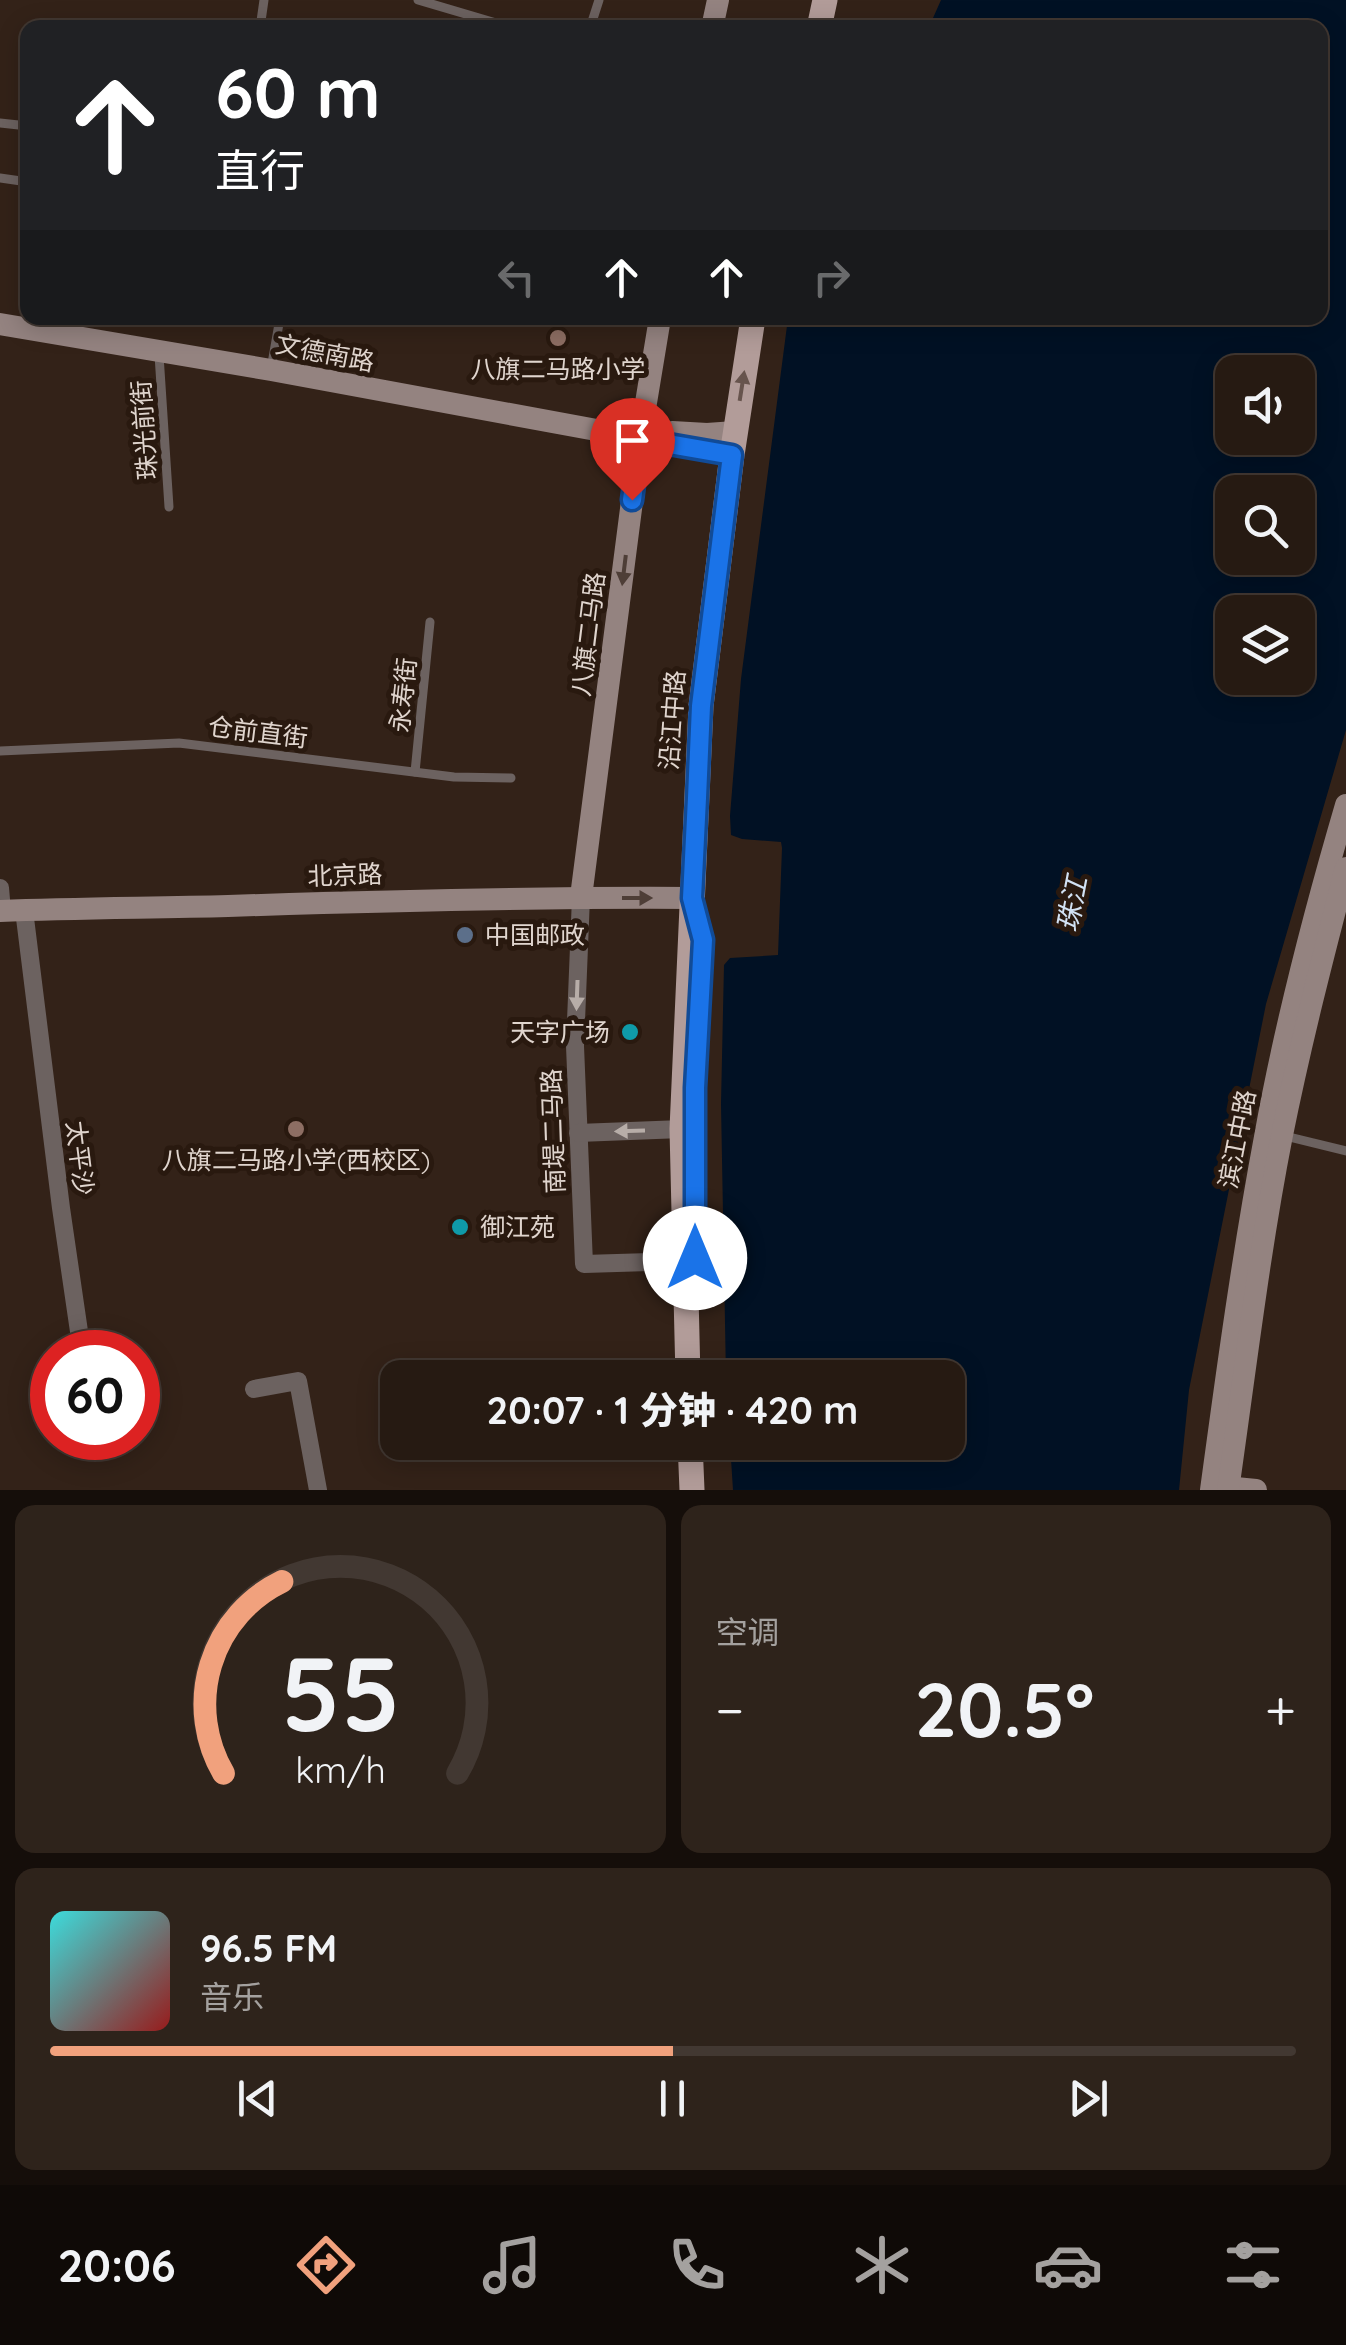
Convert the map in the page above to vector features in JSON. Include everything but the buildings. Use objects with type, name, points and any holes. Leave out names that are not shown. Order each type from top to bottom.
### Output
[{"type":"main road","name":"文德南路","points":[[0,324],[640,439],[734,443]]},
{"type":"main road","name":"八旗二马路","points":[[581,897],[640,439],[659,325]]},
{"type":"main road","name":"沿江中路","points":[[688,1128],[692,898],[701,706],[752,325]]},
{"type":"main road","name":"滨江中路","points":[[1220,1488],[1241,1275],[1265,1133],[1300,978],[1346,804]]},
{"type":"main road","name":"滨江中路","points":[[1220,1488],[1282,1136],[1339,929],[1346,868]]},
{"type":"main road","name":"北京路","points":[[7,905],[692,898]]},
{"type":"main road","points":[[687,1360],[684,1261],[688,1128]]},
{"type":"main road","points":[[688,1128],[697,1360]]},
{"type":"main road","points":[[691,1460],[692,1490]]},
{"type":"main road","points":[[701,1460],[703,1490]]},
{"type":"main road","points":[[1220,1488],[1256,1490]]},
{"type":"street","name":"南堤二马路","points":[[581,897],[575,1046],[584,1264],[684,1261]]},
{"type":"street","name":"太平沙","points":[[7,905],[79,1330]]},
{"type":"street","points":[[578,1133],[688,1128]]},
{"type":"street","points":[[254,1389],[298,1380],[318,1490]]},
{"type":"lane","points":[[418,0],[487,20]]},
{"type":"lane","points":[[271,370],[279,325]]},
{"type":"lane","name":"珠光前街","points":[[159,350],[169,506]]},
{"type":"lane","name":"永寿街","points":[[414,772],[430,622]]},
{"type":"lane","name":"仓前直街","points":[[0,751],[179,743],[454,778],[510,778]]},
{"type":"lane","points":[[1282,1136],[1346,1150]]},
{"type":"water","name":"珠江","points":[[941,0],[1346,0],[1346,730],[1266,1004],[1189,1390],[1179,1490],[733,1490],[731,1460],[965,1460],[965,1360],[726,1360],[721,1104],[724,965],[730,958],[778,955],[782,848],[781,842],[731,835],[741,679],[787,325],[1328,325],[1328,20],[932,20]]},
{"type":"place","name":"八旗二马路小学","points":[[558,338]]},
{"type":"place","name":"中国邮政","points":[[465,935]]},
{"type":"place","name":"天字广场","points":[[630,1032]]},
{"type":"place","name":"八旗二马路小学(西校区)","points":[[296,1129]]},
{"type":"place","name":"御江苑","points":[[460,1227]]},
{"type":"route","points":[[632,500],[640,439],[732,455],[701,706],[692,898],[703,940],[695,1088],[695,1258]]}]
